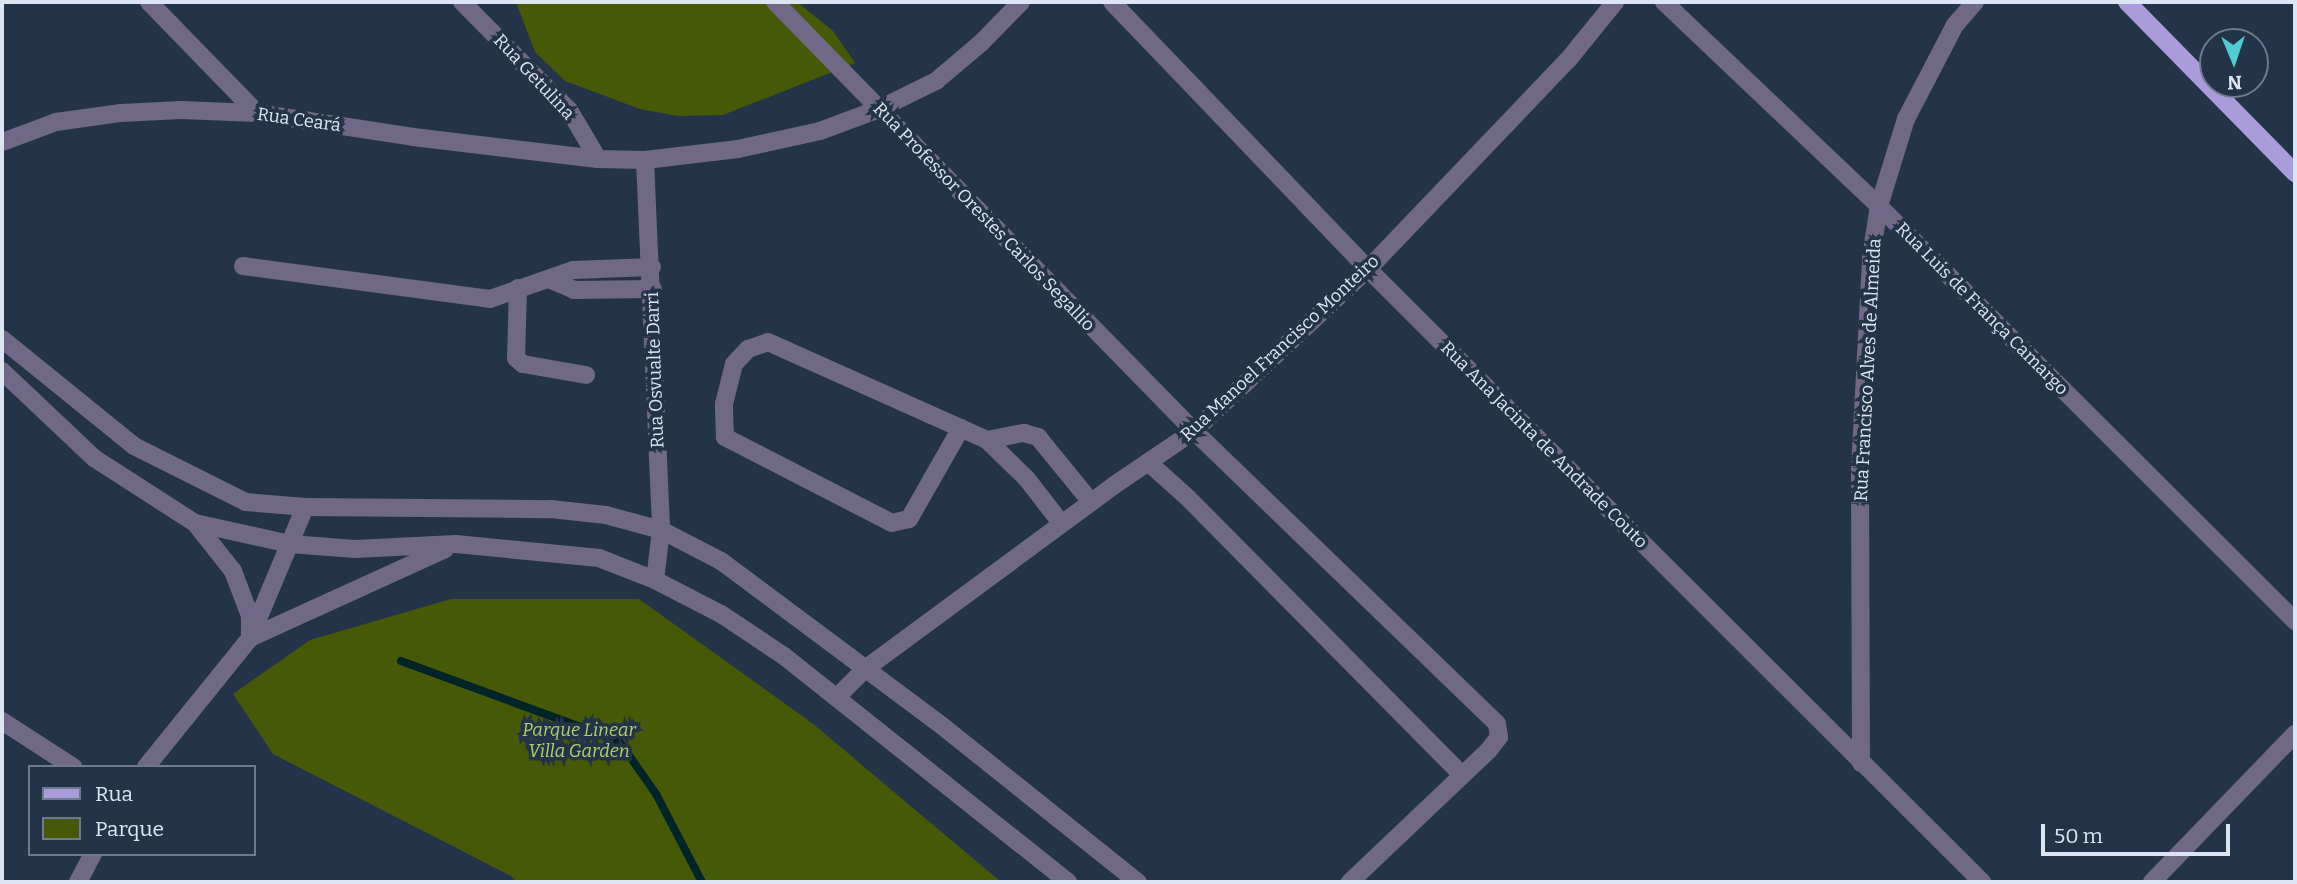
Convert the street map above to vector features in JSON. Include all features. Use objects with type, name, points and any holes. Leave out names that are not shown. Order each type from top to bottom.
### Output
[{"type":"main road","points":[[2127,2],[2295,173]]},
{"type":"street","points":[[149,2],[257,113]]},
{"type":"street","name":"Rua Getulina","points":[[462,2],[569,110],[598,159]]},
{"type":"street","name":"Rua Professor Orestes Carlos Segallio","points":[[775,2],[1194,431],[1497,724],[1499,737],[1462,775]]},
{"type":"street","name":"Rua Ceará","points":[[2,142],[56,122],[121,113],[181,110],[257,113],[598,159],[645,160],[738,149],[820,131],[879,108],[936,81],[981,43],[1021,2]]},
{"type":"street","name":"Rua Ana Jacinta de Andrade Couto","points":[[1112,2],[1368,269],[1982,882]]},
{"type":"street","name":"Rua Manoel Francisco Monteiro","points":[[838,696],[865,668],[1061,523],[1194,431],[1368,269],[1568,60],[1615,2]]},
{"type":"street","name":"Rua Luis de França Camargo","points":[[1664,2],[1879,206],[2295,621]]},
{"type":"street","name":"Rua Francisco Alves de Almeida","points":[[1861,763],[1860,470],[1871,257],[1879,206],[1906,119],[1955,25],[1975,2]]},
{"type":"street","name":"Rua Osvualte Darri","points":[[645,160],[653,289],[661,530],[655,580]]},
{"type":"street","points":[[243,266],[470,299],[489,299],[536,280],[551,280],[574,290],[653,289]]},
{"type":"street","points":[[551,280],[573,270],[652,267]]},
{"type":"street","points":[[519,288],[516,358],[523,364],[586,375]]},
{"type":"street","points":[[2,339],[134,446],[246,502],[305,507],[551,509],[606,515],[661,530],[721,561],[865,668],[1138,882]]},
{"type":"street","points":[[961,428],[909,519],[892,523],[725,437],[724,404],[734,364],[748,349],[768,342],[961,428],[987,440],[1027,480],[1061,523]]},
{"type":"street","points":[[2,371],[94,458],[195,523],[233,571],[250,616],[250,638]]},
{"type":"street","points":[[987,440],[1024,433],[1038,437],[1091,502]]},
{"type":"street","points":[[1148,462],[1188,498],[1462,775],[1350,882]]},
{"type":"street","points":[[148,765],[250,638],[305,507]]},
{"type":"street","points":[[195,523],[289,544],[355,549],[456,544],[599,558],[655,580],[721,614],[838,696],[1068,882]]},
{"type":"street","points":[[250,638],[349,590],[456,544]]},
{"type":"street","points":[[2,721],[70,765]]},
{"type":"street","points":[[2152,882],[2295,734]]},
{"type":"street","points":[[78,882],[92,856]]},
{"type":"green space","points":[[516,2],[797,2],[833,31],[855,63],[723,115],[678,116],[640,109],[565,81],[535,52]]},
{"type":"green space","name":"Parque Linear Villa Garden","points":[[451,599],[639,599],[812,723],[1001,882],[517,882],[511,876],[273,754],[233,694],[310,640]]},
{"type":"waterway","points":[[401,661],[619,741],[656,794],[702,882]]}]
